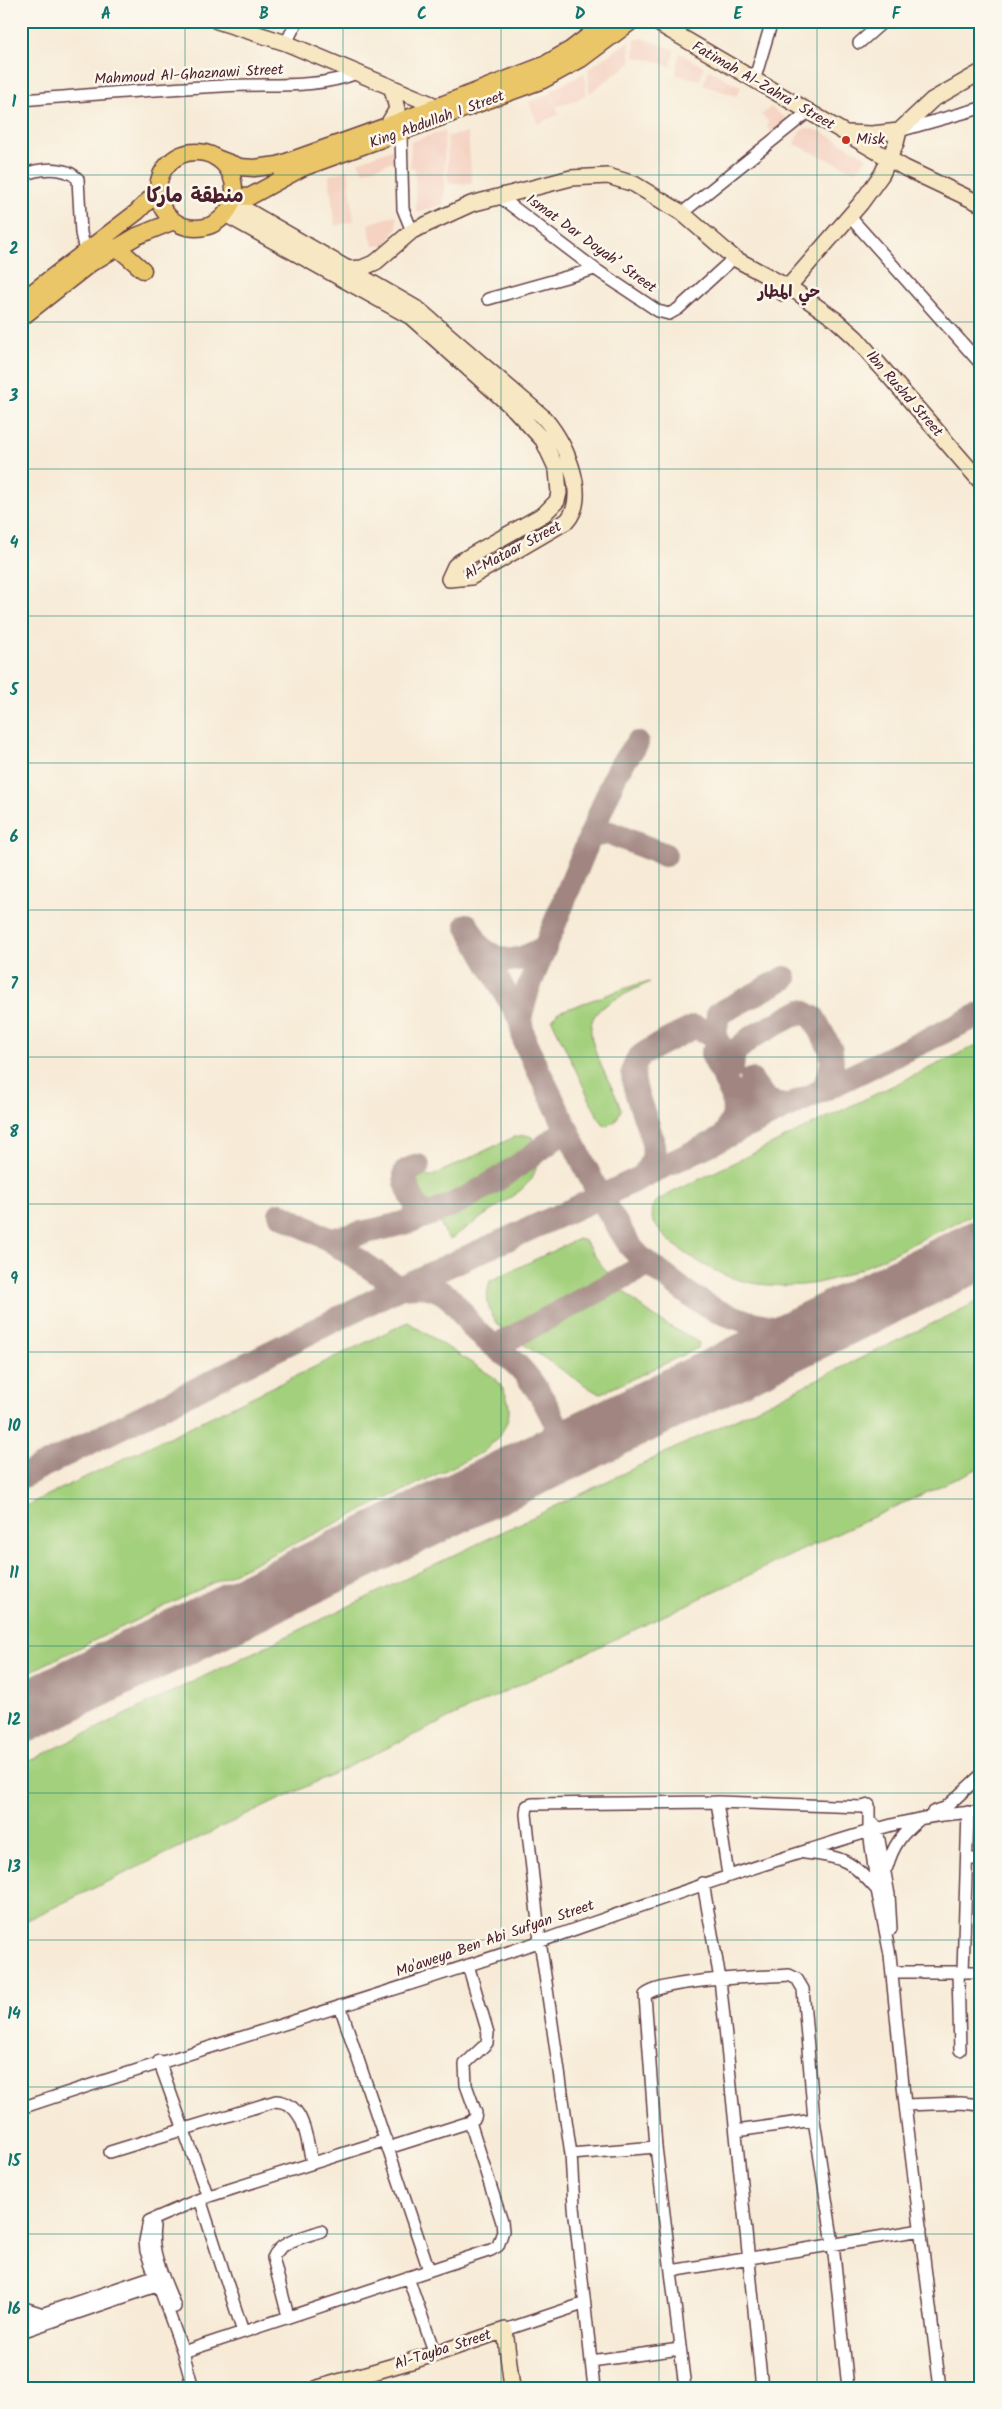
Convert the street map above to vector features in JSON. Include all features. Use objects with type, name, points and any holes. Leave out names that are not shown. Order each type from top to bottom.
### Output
[{"type":"main road","name":"King Abdullah I Street","points":[[230,204],[302,168],[394,130],[436,106],[555,60],[608,21]]},
{"type":"main road","name":"King Abdullah I Street","points":[[216,158],[240,167],[266,167],[394,130],[543,80],[581,59],[632,21]]},
{"type":"main road","points":[[196,152],[216,158],[228,170],[232,178],[230,204],[210,225],[191,227],[174,221],[162,208],[158,191],[162,171],[176,157],[196,152]]},
{"type":"main road","points":[[21,300],[137,212],[158,191]]},
{"type":"main road","points":[[137,212],[137,236]]},
{"type":"main road","points":[[21,318],[76,272],[137,236],[174,221]]},
{"type":"main road","points":[[117,247],[143,270]]},
{"type":"street","points":[[217,21],[286,43],[436,106]]},
{"type":"street","points":[[286,43],[297,21]]},
{"type":"street","name":"Fatimah Al-Zahra’ Street","points":[[654,21],[905,168],[981,204]]},
{"type":"street","points":[[754,81],[772,21]]},
{"type":"street","points":[[859,43],[884,21]]},
{"type":"street","points":[[789,292],[802,273],[882,174],[890,158],[899,131],[932,100],[981,72]]},
{"type":"street","name":"Mahmoud Al-Ghaznawi Street","points":[[21,100],[222,86],[316,83],[341,79],[357,73]]},
{"type":"street","points":[[392,89],[397,109],[394,130],[403,209],[412,231]]},
{"type":"street","points":[[845,133],[865,134],[899,131],[981,108]]},
{"type":"street","points":[[345,269],[362,268],[376,262],[412,231],[451,212],[500,196],[571,178],[608,176],[634,184],[682,213],[808,112]]},
{"type":"street","points":[[21,176],[41,170],[58,170],[73,174],[78,179],[81,233],[85,250]]},
{"type":"street","name":"Ismat Dar Doyah’ Street","points":[[500,196],[596,269],[653,308],[668,314],[678,309],[734,258]]},
{"type":"street","name":"Al-Mataar Street","points":[[230,204],[411,317],[512,398],[551,425],[560,438],[561,458],[559,492],[551,509],[460,561],[455,566],[449,580],[471,577],[567,522],[572,515],[577,501],[561,458],[529,424],[512,398],[419,310],[230,204]]},
{"type":"street","name":"Ibn Rushd Street","points":[[682,213],[734,258],[836,320],[856,338],[981,482]]},
{"type":"street","points":[[848,216],[981,364]]},
{"type":"street","points":[[488,298],[596,269]]},
{"type":"street","points":[[529,424],[538,426],[548,434],[552,432],[551,425]]},
{"type":"street","points":[[886,1871],[900,1836],[922,1817],[944,1808],[981,1775]]},
{"type":"street","points":[[717,1802],[728,1875]]},
{"type":"street","points":[[594,2388],[583,2304],[572,2187],[571,2154],[540,1941],[526,1814],[527,1806],[540,1804],[717,1802],[856,1807],[869,1805],[873,1830],[886,1871],[891,1930],[890,1955]]},
{"type":"street","points":[[960,2050],[960,1972],[968,1812]]},
{"type":"street","name":"Mo'aweya Ben Abi Sufyan Street","points":[[21,2108],[159,2061],[468,1965],[703,1883],[801,1852],[922,1817],[981,1812]]},
{"type":"street","points":[[873,1830],[877,1890],[890,1955],[905,2105],[940,2388]]},
{"type":"street","points":[[801,1852],[844,1860],[863,1874],[877,1890]]},
{"type":"street","points":[[967,1859],[981,1859]]},
{"type":"street","points":[[703,1883],[720,1979],[762,2388]]},
{"type":"street","points":[[200,2388],[160,2279],[153,2240],[154,2226],[160,2215],[204,2198],[312,2162],[470,2122],[475,2118],[476,2113],[466,2086],[465,2064],[487,2043],[488,2033],[468,1965]]},
{"type":"street","points":[[892,1972],[981,1972]]},
{"type":"street","points":[[685,2388],[656,2147],[645,1995],[650,1991],[660,1988],[720,1979],[789,1975],[801,1984],[814,2120],[833,2244],[848,2388]]},
{"type":"street","points":[[340,2006],[429,2270]]},
{"type":"street","points":[[159,2061],[184,2129],[243,2332]]},
{"type":"street","points":[[110,2152],[276,2101],[285,2101],[298,2110],[312,2162]]},
{"type":"street","points":[[905,2105],[961,2103],[981,2105]]},
{"type":"street","points":[[736,2131],[814,2120]]},
{"type":"street","points":[[186,2351],[491,2250],[498,2246],[501,2239],[502,2222],[470,2122]]},
{"type":"street","points":[[571,2154],[656,2147]]},
{"type":"street","points":[[671,2271],[921,2230]]},
{"type":"street","points":[[288,2316],[273,2258],[276,2250],[284,2245],[321,2232]]},
{"type":"street","points":[[408,2277],[435,2354]]},
{"type":"street","points":[[21,2321],[160,2279]]},
{"type":"street","points":[[21,2332],[160,2279]]},
{"type":"street","points":[[505,2330],[583,2304]]},
{"type":"street","points":[[21,2307],[44,2314]]},
{"type":"street","name":"Al-Tayba Street","points":[[318,2388],[346,2384],[505,2330],[512,2388]]},
{"type":"street","points":[[590,2361],[680,2349]]},
{"type":"street","points":[[186,2351],[193,2388]]},
{"type":"shaded area","points":[[642,38],[674,50],[671,67],[653,60],[634,57],[635,40]]},
{"type":"shaded area","points":[[629,41],[631,63],[589,93],[588,69]]},
{"type":"shaded area","points":[[679,53],[704,67],[700,80],[676,75]]},
{"type":"shaded area","points":[[709,70],[741,87],[736,96],[703,85]]},
{"type":"shaded area","points":[[585,73],[586,95],[570,103],[556,106],[550,91]]},
{"type":"shaded area","points":[[550,93],[559,114],[538,124],[529,102]]},
{"type":"shaded area","points":[[771,107],[788,120],[788,125],[774,137],[766,125],[769,122],[761,115]]},
{"type":"shaded area","points":[[806,128],[820,131],[867,157],[856,172],[794,144],[800,131]]},
{"type":"shaded area","points":[[445,130],[444,204],[416,213],[415,168],[410,168],[411,142]]},
{"type":"shaded area","points":[[468,133],[472,184],[448,183],[447,136]]},
{"type":"shaded area","points":[[399,146],[399,159],[363,172],[358,162]]},
{"type":"shaded area","points":[[348,170],[354,221],[335,226],[329,175]]},
{"type":"shaded area","points":[[396,215],[397,227],[386,246],[373,246],[368,224]]},
{"type":"green space","points":[[650,982],[614,1000],[594,1016],[591,1026],[592,1039],[597,1056],[621,1110],[616,1121],[605,1126],[598,1117],[552,1020],[558,1012],[638,984]]},
{"type":"green space","points":[[981,1043],[981,1211],[840,1277],[793,1286],[755,1283],[736,1279],[718,1272],[679,1249],[667,1239],[652,1218],[653,1206],[669,1194]]},
{"type":"green space","points":[[525,1135],[532,1137],[536,1152],[519,1171],[474,1198],[434,1214],[415,1180],[424,1175],[430,1177],[514,1137]]},
{"type":"green space","points":[[538,1163],[532,1179],[521,1190],[449,1240],[440,1223],[513,1181]]},
{"type":"green space","points":[[578,1239],[585,1241],[607,1273],[632,1299],[661,1321],[695,1339],[699,1343],[698,1348],[602,1393],[594,1391],[502,1330],[494,1319],[489,1307],[488,1288],[490,1281]]},
{"type":"green space","points":[[981,1300],[981,1467],[772,1564],[21,1923],[21,1765]]},
{"type":"green space","points":[[408,1322],[495,1378],[503,1389],[509,1408],[508,1418],[505,1427],[492,1444],[483,1452],[21,1676],[21,1508]]},
{"type":"taxiway","points":[[637,743],[617,771],[528,989],[520,1019],[525,1043],[600,1197],[630,1246],[641,1258],[691,1296],[717,1311],[748,1322],[806,1334]]},
{"type":"taxiway","points":[[590,836],[610,833],[665,855]]},
{"type":"taxiway","points":[[467,925],[520,1019]]},
{"type":"taxiway","points":[[479,946],[488,953],[503,960],[526,957],[544,948]]},
{"type":"taxiway","points":[[715,1036],[718,1014],[785,978]]},
{"type":"taxiway","points":[[646,1171],[653,1158],[653,1147],[651,1134],[636,1093],[634,1069],[641,1056],[694,1027],[709,1033],[718,1042],[732,1068],[734,1052],[752,1037],[801,1011],[814,1018],[831,1050],[832,1064],[824,1089]]},
{"type":"taxiway","points":[[21,1477],[399,1288],[600,1197],[981,1014]]},
{"type":"taxiway","points":[[712,1054],[733,1097],[734,1115],[724,1137]]},
{"type":"taxiway","points":[[744,1128],[754,1102],[751,1080],[766,1100],[786,1107]]},
{"type":"taxiway","points":[[330,1240],[402,1223],[445,1208],[493,1182],[567,1129]]},
{"type":"taxiway","points":[[418,1166],[406,1171],[405,1180],[422,1217]]},
{"type":"taxiway","points":[[280,1214],[330,1240],[399,1288],[424,1287],[438,1290],[445,1294],[473,1328],[514,1362],[527,1376],[547,1406],[568,1449]]},
{"type":"taxiway","points":[[496,1346],[648,1264]]},
{"type":"runway","points":[[21,1714],[981,1249]]},
{"type":"place","name":"Misk","points":[[846,140]]},
{"type":"district","name":"منطقة ماركا","points":[[195,197]]},
{"type":"district","name":"حي المطار","points":[[789,292]]}]
